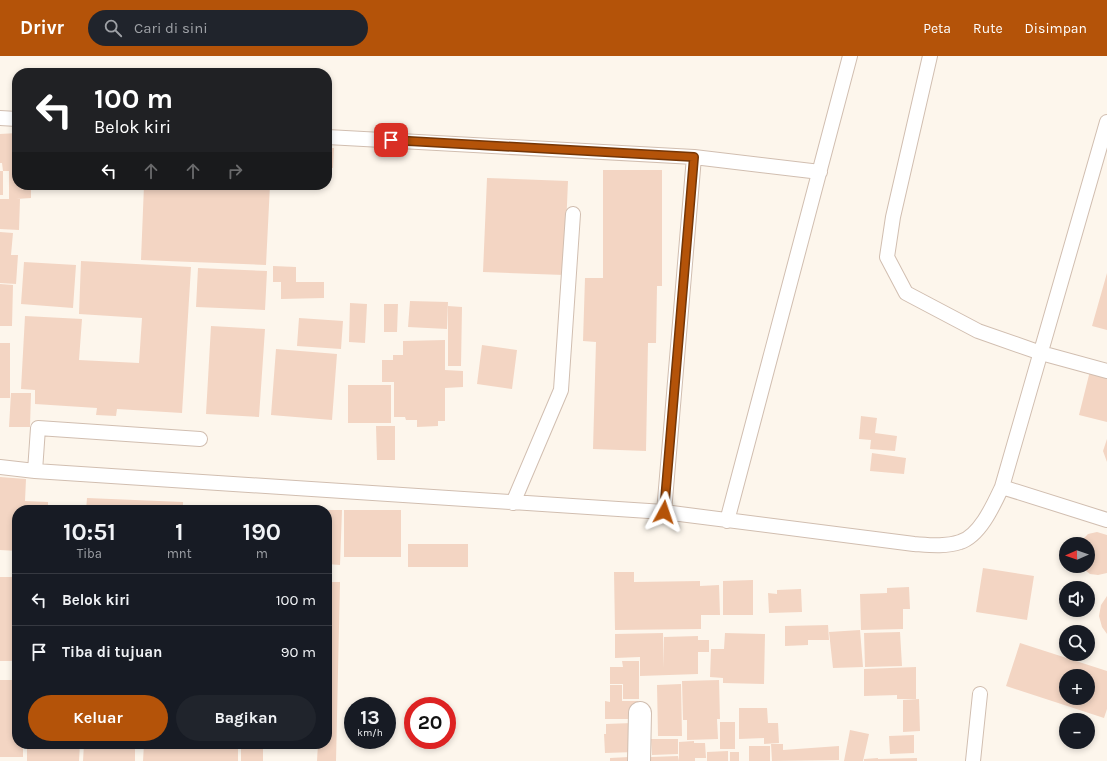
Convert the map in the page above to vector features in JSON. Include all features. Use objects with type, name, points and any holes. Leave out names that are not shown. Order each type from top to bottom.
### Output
[{"type":"street","points":[[639,761],[640,713]]},
{"type":"lane","points":[[727,521],[850,56]]},
{"type":"lane","points":[[930,56],[893,217],[887,257],[906,293],[978,332],[1041,353],[1107,371]]},
{"type":"lane","points":[[0,118],[12,119]]},
{"type":"lane","points":[[0,467],[35,471],[664,512],[914,544],[939,545],[961,542],[975,532],[992,510],[1002,487],[1107,122]]},
{"type":"lane","points":[[332,137],[694,157],[820,172]]},
{"type":"lane","points":[[664,512],[694,157]]},
{"type":"lane","points":[[513,502],[561,390],[573,214]]},
{"type":"lane","points":[[35,471],[38,428],[200,439]]},
{"type":"lane","points":[[1002,487],[1107,520]]},
{"type":"lane","points":[[973,761],[980,694]]},
{"type":"building","points":[[12,133],[12,190],[31,190],[31,198],[16,199],[20,199],[19,230],[0,229],[0,199],[9,199],[9,171],[3,171],[2,163],[0,163],[0,134]]},
{"type":"building","points":[[332,148],[334,148],[333,168]]},
{"type":"building","points":[[603,170],[662,170],[662,286],[657,286],[656,343],[648,343],[646,451],[593,449],[596,342],[583,341],[585,278],[603,278]]},
{"type":"building","points":[[0,171],[3,171],[3,195],[0,195]]},
{"type":"building","points":[[487,178],[568,181],[564,275],[483,272]]},
{"type":"building","points":[[144,190],[270,190],[266,265],[141,260]]},
{"type":"building","points":[[0,232],[13,233],[11,255],[18,255],[16,284],[0,283]]},
{"type":"building","points":[[81,261],[191,267],[182,413],[117,409],[116,416],[96,415],[97,408],[35,404],[35,390],[21,389],[25,316],[82,319],[79,360],[139,363],[142,318],[79,314]]},
{"type":"building","points":[[24,262],[76,265],[73,308],[21,304]]},
{"type":"building","points":[[273,266],[296,267],[296,282],[324,282],[324,298],[281,299],[281,282],[273,282]]},
{"type":"building","points":[[198,268],[267,271],[265,310],[196,307]]},
{"type":"building","points":[[1107,273],[1107,330],[1092,326]]},
{"type":"building","points":[[0,284],[13,285],[12,326],[0,326]]},
{"type":"building","points":[[410,301],[448,302],[447,329],[408,327]]},
{"type":"building","points":[[350,303],[367,304],[365,343],[349,342]]},
{"type":"building","points":[[384,304],[398,304],[397,332],[384,332]]},
{"type":"building","points":[[448,306],[462,307],[461,366],[448,366]]},
{"type":"building","points":[[299,318],[343,321],[341,349],[297,346]]},
{"type":"building","points":[[211,326],[265,329],[259,417],[206,414]]},
{"type":"building","points":[[445,340],[445,370],[463,371],[463,387],[445,388],[445,421],[438,421],[438,426],[417,427],[417,420],[406,420],[405,417],[394,417],[394,382],[382,382],[382,360],[393,360],[393,355],[403,355],[403,341]]},
{"type":"building","points":[[0,343],[10,343],[10,398],[0,398]]},
{"type":"building","points":[[482,345],[517,350],[512,389],[477,384]]},
{"type":"building","points":[[276,349],[337,354],[332,420],[271,415]]},
{"type":"building","points":[[1090,371],[1107,375],[1107,422],[1079,415]]},
{"type":"building","points":[[348,385],[391,385],[391,423],[348,423]]},
{"type":"building","points":[[11,393],[31,393],[30,427],[9,427]]},
{"type":"building","points":[[861,416],[877,418],[875,433],[897,436],[895,451],[870,449],[871,440],[859,439]]},
{"type":"building","points":[[376,426],[395,426],[395,460],[377,460]]},
{"type":"building","points":[[1107,439],[1107,462],[1103,451]]},
{"type":"building","points":[[872,453],[906,458],[904,474],[870,471]]},
{"type":"building","points":[[0,477],[26,479],[25,501],[48,502],[48,505],[12,505],[12,551],[0,550]]},
{"type":"building","points":[[87,498],[183,502],[183,505],[86,505]]},
{"type":"building","points":[[332,510],[342,510],[340,565],[332,564]]},
{"type":"building","points":[[344,510],[401,510],[401,557],[344,557]]},
{"type":"building","points":[[1097,532],[1107,535],[1107,573],[1098,575],[1089,573],[1095,573],[1095,537],[1085,537],[1088,534]]},
{"type":"building","points":[[408,544],[468,544],[468,567],[408,567]]},
{"type":"building","points":[[983,568],[1034,576],[1027,620],[976,612]]},
{"type":"building","points":[[614,572],[634,572],[634,582],[700,581],[700,586],[719,585],[720,615],[701,615],[701,629],[615,630]]},
{"type":"building","points":[[0,577],[12,577],[12,661],[0,661]]},
{"type":"building","points":[[753,580],[753,615],[723,615],[723,581]]},
{"type":"building","points":[[332,582],[340,582],[336,761],[317,761],[318,749],[332,749]]},
{"type":"building","points":[[909,587],[910,609],[903,609],[903,629],[861,630],[860,594],[887,593],[887,588]]},
{"type":"building","points":[[801,589],[802,612],[769,613],[768,593],[777,594],[777,590]]},
{"type":"building","points":[[1107,596],[1107,634],[1102,627],[1099,616],[1101,605]]},
{"type":"building","points":[[828,625],[829,640],[808,640],[808,645],[785,646],[785,626]]},
{"type":"building","points":[[860,630],[863,667],[833,668],[829,632]]},
{"type":"building","points":[[900,632],[902,666],[865,667],[864,633]]},
{"type":"building","points":[[663,633],[664,668],[664,637],[698,636],[698,640],[709,640],[709,652],[698,652],[698,674],[640,676],[640,657],[615,658],[615,634]]},
{"type":"building","points":[[725,633],[765,634],[764,684],[723,683],[723,678],[710,677],[711,649],[724,649]]},
{"type":"building","points":[[1020,643],[1059,656],[1059,661],[1076,661],[1107,671],[1107,709],[1104,718],[1095,715],[1095,713],[1089,713],[1064,705],[1095,705],[1095,669],[1059,669],[1059,703],[1006,686]]},
{"type":"building","points":[[622,661],[639,661],[639,699],[623,699],[623,684],[610,684],[610,667],[623,667]]},
{"type":"building","points":[[916,667],[916,699],[897,699],[897,695],[864,696],[864,669]]},
{"type":"building","points":[[0,680],[12,680],[12,749],[23,749],[23,757],[0,757]]},
{"type":"building","points":[[719,680],[720,719],[717,719],[718,739],[687,740],[687,720],[683,720],[682,681]]},
{"type":"building","points":[[681,684],[682,736],[658,736],[657,685]]},
{"type":"building","points":[[610,685],[622,685],[622,701],[638,701],[638,708],[632,719],[605,719],[605,701],[610,702]]},
{"type":"building","points":[[919,699],[920,731],[903,732],[903,700]]},
{"type":"building","points":[[739,708],[767,708],[768,723],[778,723],[779,743],[764,744],[764,738],[739,739]]},
{"type":"building","points":[[720,722],[735,722],[735,749],[720,749]]},
{"type":"building","points":[[632,723],[635,752],[605,753],[604,734],[606,734],[606,724]]},
{"type":"building","points":[[850,730],[869,734],[863,761],[844,761]]},
{"type":"building","points":[[914,735],[914,753],[890,754],[889,736]]},
{"type":"building","points":[[651,739],[678,739],[678,754],[652,755]]},
{"type":"building","points":[[694,741],[694,743],[705,743],[706,758],[695,758],[695,761],[679,761],[679,742]]},
{"type":"building","points":[[771,744],[783,744],[783,750],[839,746],[839,760],[772,761]]},
{"type":"building","points":[[749,746],[770,746],[770,761],[749,761]]},
{"type":"building","points":[[27,749],[80,749],[79,761],[27,761]]},
{"type":"building","points":[[84,749],[135,749],[135,761],[83,761]]},
{"type":"building","points":[[144,749],[238,749],[238,761],[143,761]]},
{"type":"building","points":[[241,749],[263,749],[263,761],[241,761]]},
{"type":"building","points":[[728,751],[728,761],[707,761],[707,752]]},
{"type":"building","points":[[730,752],[739,752],[739,761],[730,761]]},
{"type":"building","points":[[678,756],[679,761],[651,761],[651,757]]},
{"type":"building","points":[[629,757],[629,761],[610,761],[610,758]]},
{"type":"building","points":[[917,758],[917,761],[864,761],[864,759]]},
{"type":"route","points":[[391,140],[694,157],[664,512]]}]
